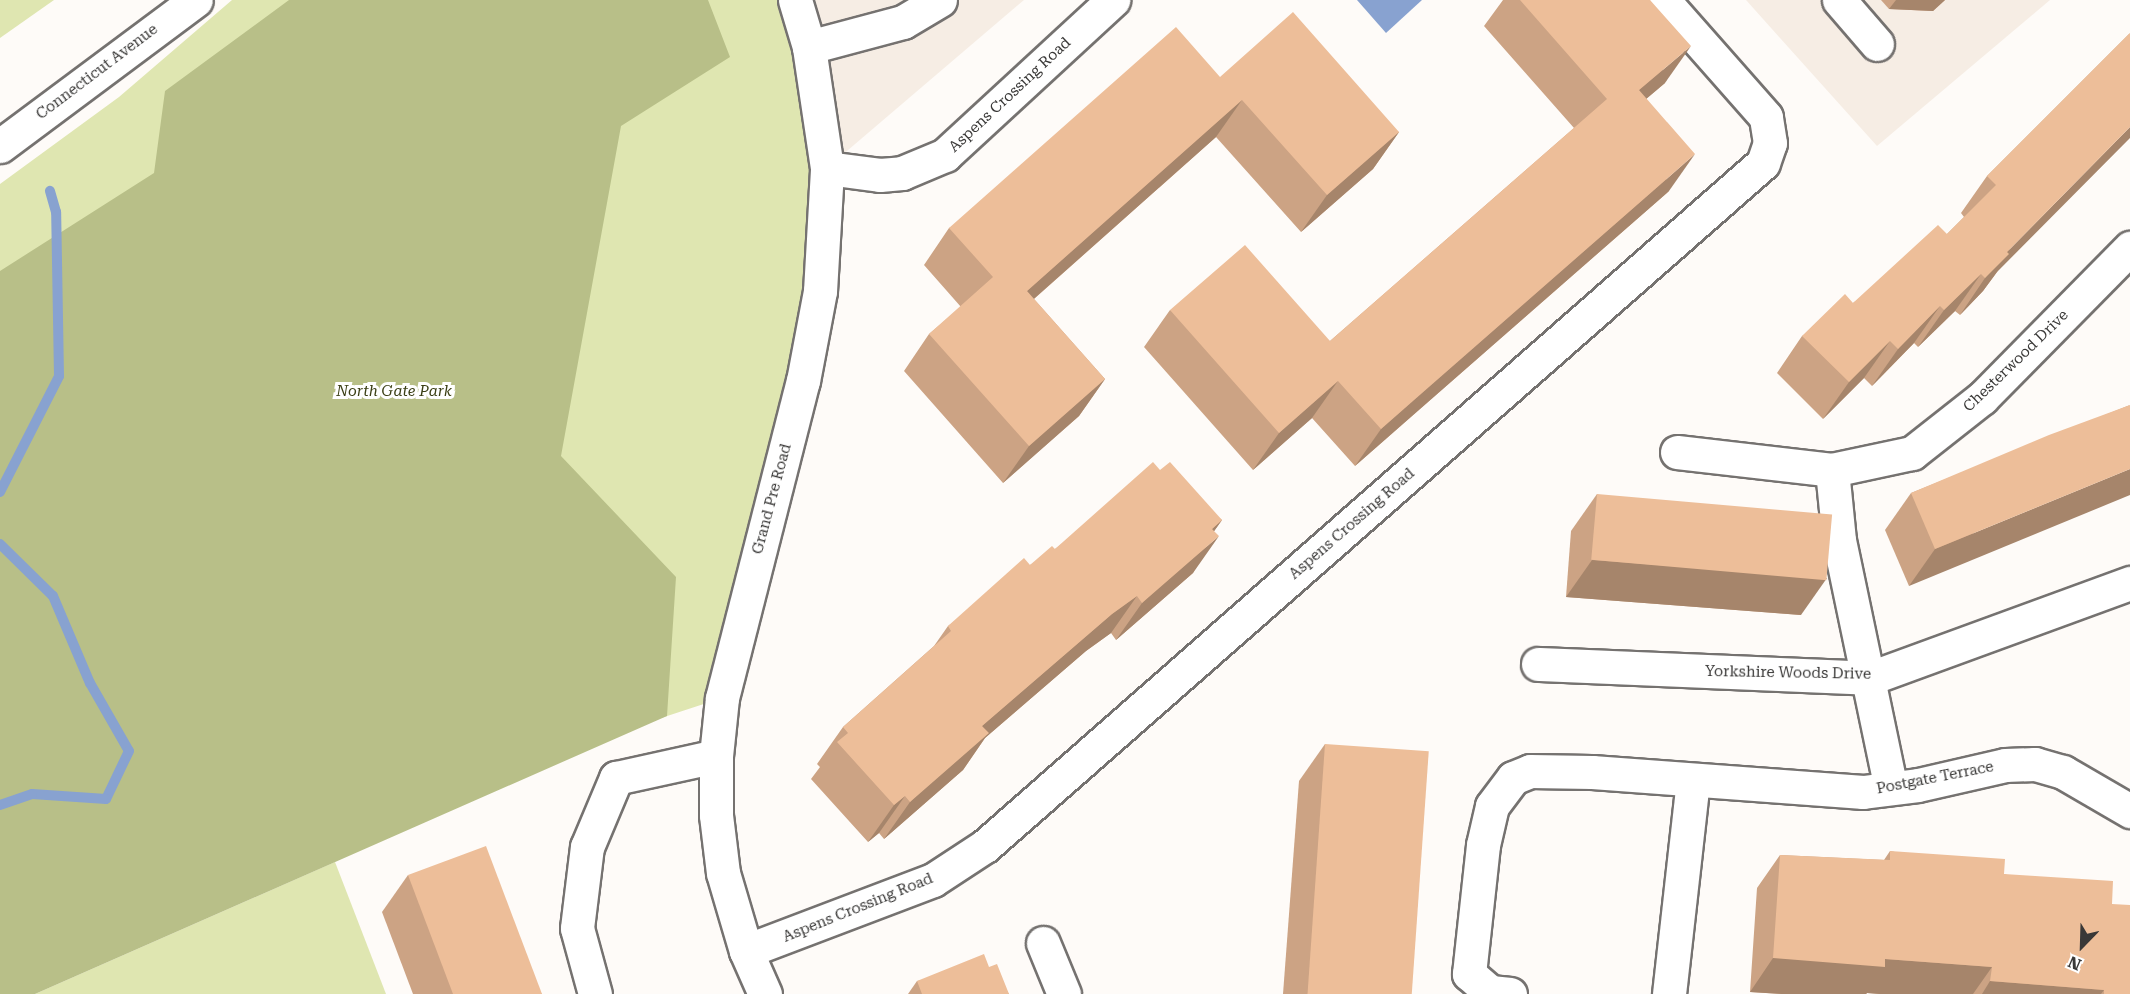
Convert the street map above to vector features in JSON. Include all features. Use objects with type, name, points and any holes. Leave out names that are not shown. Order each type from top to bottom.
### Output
[{"type":"street","name":"Connecticut Avenue","points":[[0,146],[196,0]]},
{"type":"street","name":"Grand Pre Road","points":[[765,994],[746,951],[723,873],[716,815],[716,756],[722,698],[813,337],[826,230],[827,168],[809,47],[795,0]]},
{"type":"street","points":[[809,47],[903,22],[940,0]]},
{"type":"street","name":"Aspens Crossing Road","points":[[827,168],[880,175],[902,173],[945,155],[1113,0]]},
{"type":"street","name":"Aspens Crossing Road","points":[[746,951],[933,880],[986,846],[1763,163],[1770,143],[1766,117],[1663,0]]},
{"type":"street","points":[[1839,0],[1877,44]]},
{"type":"street","name":"Chesterwood Drive","points":[[1677,452],[1832,470],[1912,453],[1982,398],[2130,248]]},
{"type":"street","points":[[1832,470],[1839,540],[1870,678],[1891,788]]},
{"type":"street","name":"Yorkshire Woods Drive","points":[[1538,664],[1870,678],[2130,584]]},
{"type":"street","points":[[596,994],[577,928],[587,847],[616,778],[716,756]]},
{"type":"street","name":"Postgate Terrace","points":[[1510,994],[1490,992],[1469,974],[1486,835],[1492,806],[1513,778],[1530,771],[1592,772],[1839,791],[1891,788],[2005,765],[2035,764],[2063,772],[2130,812]]},
{"type":"street","points":[[1669,994],[1693,780]]},
{"type":"street","points":[[1043,943],[1064,994]]},
{"type":"shaded area","points":[[795,0],[1024,0],[827,168]]},
{"type":"shaded area","points":[[1746,0],[2050,0],[1877,146]]},
{"type":"green space","points":[[0,0],[54,0],[0,38]]},
{"type":"green space","name":"North Gate Park","points":[[232,0],[795,0],[826,230],[722,698],[180,876],[0,941],[0,184],[119,97]]},
{"type":"green space","name":"North Gate Park","points":[[289,0],[708,0],[730,57],[621,126],[561,456],[676,577],[667,716],[35,994],[0,994],[0,271],[154,173],[165,91]]},
{"type":"green space","points":[[335,862],[386,994],[35,994]]},
{"type":"water","points":[[1357,0],[1422,0],[1386,33]]},
{"type":"building","points":[[1520,0],[1650,0],[1691,46],[1639,90],[1695,154],[1381,429],[1338,381],[1279,433],[1170,310],[1245,245],[1330,341],[1607,99]]},
{"type":"building","points":[[1293,12],[1399,132],[1327,195],[1242,100],[1027,291],[1105,379],[1029,446],[929,334],[993,277],[949,228],[1176,27],[1220,77]]},
{"type":"building","points":[[2130,33],[2130,127],[2007,252],[2009,254],[1985,278],[1981,274],[1944,310],[1940,306],[1898,349],[1890,341],[1849,382],[1802,336],[1845,294],[1853,303],[1938,225],[1947,234],[1996,185],[1987,176]]},
{"type":"building","points":[[2130,405],[2130,469],[1935,549],[1911,493],[2049,435]]},
{"type":"building","points":[[1153,462],[1160,470],[1170,462],[1222,520],[1212,529],[1219,536],[1142,603],[1137,596],[1112,614],[982,726],[989,733],[910,802],[905,796],[894,805],[837,742],[848,733],[843,727],[951,631],[948,626],[1024,558],[1030,565],[1052,546],[1055,549]]},
{"type":"building","points":[[1597,494],[1832,515],[1826,580],[1591,560]]},
{"type":"building","points":[[1325,744],[1429,751],[1412,994],[1308,994]]},
{"type":"building","points":[[486,846],[542,994],[453,994],[408,875]]},
{"type":"building","points":[[1890,851],[2005,859],[2004,874],[2113,881],[2112,904],[2130,905],[2130,994],[2104,994],[2104,990],[1990,981],[1992,967],[1885,959],[1885,967],[1773,958],[1780,855],[1890,860]]},
{"type":"building","points":[[984,954],[989,967],[997,964],[1009,994],[922,994],[917,981]]},
{"type":"waterway","points":[[0,492],[59,376],[56,212],[50,191]]},
{"type":"waterway","points":[[0,544],[53,596],[90,683],[129,751],[106,799],[32,794],[0,805]]}]
